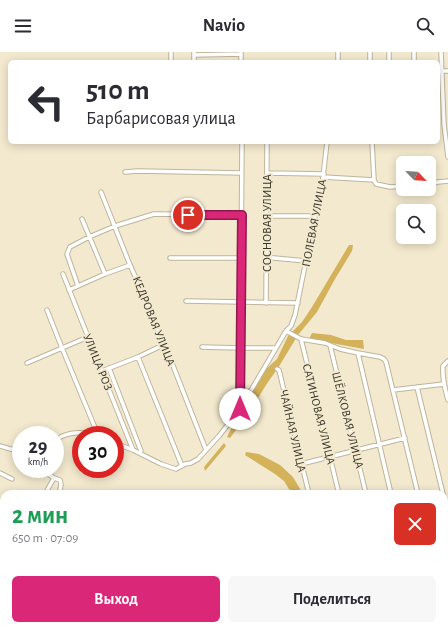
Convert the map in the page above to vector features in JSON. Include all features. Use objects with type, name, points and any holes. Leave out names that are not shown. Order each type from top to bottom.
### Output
[{"type":"street","points":[[441,52],[440,71],[448,158]]},
{"type":"street","points":[[194,54],[241,53]]},
{"type":"street","points":[[440,71],[448,71]]},
{"type":"street","points":[[240,409],[242,144]]},
{"type":"street","name":"СОСНОВАЯ УЛИЦА","points":[[266,303],[267,144]]},
{"type":"street","name":"ПОЛЕВАЯ УЛИЦА","points":[[182,466],[198,459],[240,409],[286,331],[291,326],[298,303],[315,216],[318,210],[324,175],[327,144]]},
{"type":"street","points":[[372,144],[374,180],[376,184],[390,187],[396,187]]},
{"type":"street","points":[[125,172],[242,173]]},
{"type":"street","points":[[267,173],[324,175],[374,180]]},
{"type":"street","points":[[436,182],[448,181]]},
{"type":"street","name":"КЕДРОВАЯ УЛИЦА","points":[[101,192],[130,265],[152,314],[163,345],[170,358],[206,450]]},
{"type":"street","points":[[78,286],[67,254],[70,247],[89,237],[115,226],[154,214],[242,215]]},
{"type":"street","points":[[267,216],[315,216]]},
{"type":"street","points":[[82,219],[104,274]]},
{"type":"street","points":[[170,258],[242,258]]},
{"type":"street","points":[[267,258],[306,261]]},
{"type":"street","points":[[69,290],[104,274],[130,265]]},
{"type":"street","name":"УЛИЦА РОЗ","points":[[63,274],[133,450]]},
{"type":"street","points":[[186,301],[298,303]]},
{"type":"street","points":[[47,310],[94,426]]},
{"type":"street","points":[[286,331],[301,339],[325,343],[358,354],[380,357],[384,359],[386,362],[417,490]]},
{"type":"street","points":[[27,363],[88,337]]},
{"type":"street","name":"САТИНОВАЯ УЛИЦА","points":[[301,339],[338,490]]},
{"type":"street","points":[[102,371],[138,357],[163,345]]},
{"type":"street","name":"ШЁЛКОВАЯ УЛИЦА","points":[[330,345],[365,490]]},
{"type":"street","points":[[202,347],[276,348]]},
{"type":"street","points":[[358,354],[390,490]]},
{"type":"street","points":[[124,446],[161,464],[176,469],[182,466],[138,357]]},
{"type":"street","points":[[448,361],[443,366],[444,384],[448,400]]},
{"type":"street","name":"УЛИЦА РОЗ","points":[[109,368],[141,451]]},
{"type":"street","name":"ЧАЙНАЯ УЛИЦА","points":[[277,369],[279,370],[307,490]]},
{"type":"street","points":[[393,390],[444,384]]},
{"type":"street","points":[[417,387],[443,490]]},
{"type":"street","points":[[301,464],[405,438]]},
{"type":"street","points":[[0,446],[12,449]]},
{"type":"street","points":[[0,473],[12,479]]},
{"type":"street","points":[[47,490],[54,478],[60,480],[60,490]]},
{"type":"street","points":[[0,540],[0,557]]},
{"type":"shaded area","points":[[349,245],[353,245],[352,251],[317,312],[298,335],[248,414],[230,438],[227,437],[265,370],[277,359],[288,336],[302,322]]},
{"type":"shaded area","points":[[312,333],[331,335],[346,340],[363,340],[364,349],[309,339]]},
{"type":"shaded area","points":[[224,443],[226,446],[205,471],[204,467]]},
{"type":"shaded area","points":[[246,452],[259,454],[280,465],[293,477],[301,490],[290,490],[284,481],[245,455]]},
{"type":"route","points":[[188,215],[242,215],[240,409]]}]
